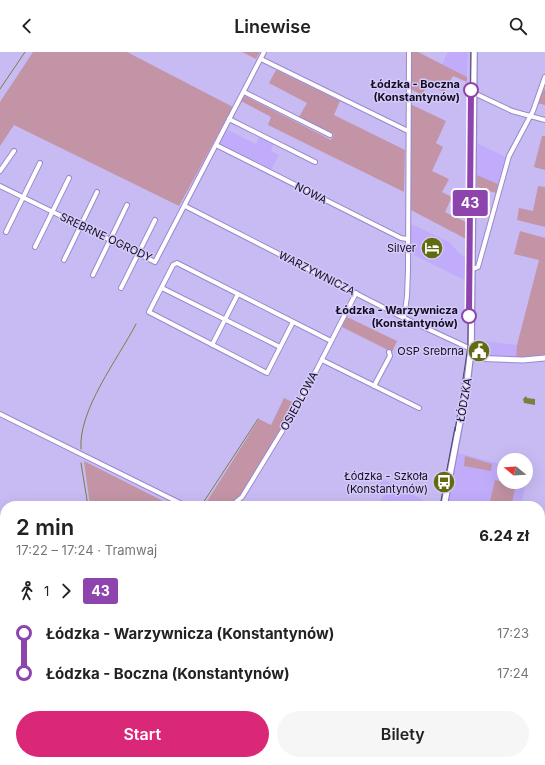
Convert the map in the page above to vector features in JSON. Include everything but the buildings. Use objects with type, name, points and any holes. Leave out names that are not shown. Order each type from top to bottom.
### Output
[{"type":"main road","name":"ŁÓDZKA","points":[[445,501],[471,349],[474,52]]},
{"type":"street","points":[[185,206],[264,52]]},
{"type":"street","points":[[404,318],[407,296],[409,52]]},
{"type":"street","points":[[261,59],[408,131]]},
{"type":"street","points":[[473,269],[478,267],[509,156],[530,116],[545,77]]},
{"type":"street","points":[[244,92],[330,135]]},
{"type":"street","points":[[474,93],[509,110],[545,120]]},
{"type":"street","points":[[229,119],[315,162]]},
{"type":"street","name":"NOWA","points":[[216,145],[401,238],[407,239]]},
{"type":"street","points":[[0,171],[14,151]]},
{"type":"street","points":[[6,232],[40,163]]},
{"type":"street","points":[[35,247],[68,178]]},
{"type":"street","name":"SREBRNE OGRODY","points":[[0,186],[155,262],[182,209],[185,206]]},
{"type":"street","points":[[64,260],[97,192]]},
{"type":"street","points":[[93,275],[126,206]]},
{"type":"street","name":"WARZYWNICZA","points":[[185,206],[404,318],[471,349]]},
{"type":"street","points":[[121,288],[155,220]]},
{"type":"street","points":[[293,322],[267,373],[150,314],[174,264],[177,263],[331,341]]},
{"type":"street","points":[[162,288],[280,347]]},
{"type":"street","name":"OSIEDLOWA","points":[[236,501],[244,494],[290,419],[356,293]]},
{"type":"street","points":[[212,345],[238,294]]},
{"type":"street","points":[[374,386],[390,356],[389,352]]},
{"type":"street","points":[[470,358],[523,360],[545,358]]},
{"type":"street","points":[[322,360],[419,408]]},
{"type":"street","points":[[0,414],[176,501]]},
{"type":"shaded area","points":[[33,52],[127,52],[233,107],[179,206],[14,125],[0,146],[0,102]]},
{"type":"shaded area","points":[[242,52],[260,52],[256,59]]},
{"type":"shaded area","points":[[411,52],[418,52],[467,77],[467,82],[453,76],[444,92],[428,84],[422,95],[410,89]]},
{"type":"shaded area","points":[[448,52],[468,52],[467,77],[442,64]]},
{"type":"shaded area","points":[[276,70],[340,101],[334,115],[405,150],[404,192],[268,125],[271,117],[241,101],[245,96],[331,140],[334,134],[299,117],[307,103],[269,83]]},
{"type":"shaded area","points":[[545,88],[545,105],[537,103]]},
{"type":"shaded area","points":[[410,104],[446,121],[436,143],[443,147],[432,171],[449,179],[442,192],[452,197],[445,212],[468,223],[468,240],[409,209],[411,132]]},
{"type":"shaded area","points":[[226,129],[256,144],[260,136],[274,143],[271,151],[279,155],[271,170],[221,145],[220,142]]},
{"type":"shaded area","points":[[542,136],[545,136],[545,170],[534,167]]},
{"type":"shaded area","points":[[477,143],[506,157],[498,184],[477,175]]},
{"type":"shaded area","points":[[477,175],[498,184],[496,193],[477,187]]},
{"type":"shaded area","points":[[538,186],[545,187],[545,227],[517,220],[519,208],[533,211]]},
{"type":"shaded area","name":"Silver","points":[[409,223],[449,242],[460,254],[467,258],[468,282],[410,253]]},
{"type":"shaded area","points":[[520,231],[545,238],[545,355],[516,358],[517,345],[539,260],[514,254]]},
{"type":"shaded area","points":[[347,317],[397,341],[392,352],[342,327]]},
{"type":"shaded area","points":[[477,340],[517,345],[516,358],[475,355]]},
{"type":"shaded area","points":[[526,396],[527,398],[535,399],[535,405],[524,403],[523,399]]},
{"type":"shaded area","points":[[284,398],[296,404],[239,497],[233,501],[207,501],[259,419],[271,425]]},
{"type":"shaded area","points":[[458,453],[497,463],[497,489],[525,489],[522,501],[449,501]]},
{"type":"shaded area","points":[[465,456],[492,464],[491,471],[464,466]]},
{"type":"shaded area","points":[[84,461],[163,501],[89,501]]},
{"type":"shaded area","points":[[382,479],[425,501],[381,501],[384,495],[377,491]]},
{"type":"shaded area","points":[[495,480],[497,480],[497,489],[515,489],[512,501],[490,501]]},
{"type":"waterway","points":[[0,89],[25,52]]},
{"type":"waterway","points":[[81,449],[82,434],[92,402],[136,324]]},
{"type":"waterway","points":[[204,501],[258,419]]},
{"type":"waterway","points":[[81,463],[87,501]]},
{"type":"tram line","points":[[455,431],[468,346],[471,52]]},
{"type":"tram line","name":"43","points":[[469,316],[471,90]]},
{"type":"tram line","points":[[441,501],[455,427]]},
{"type":"place","name":"Łódzka - Boczna (Konstantynów)","points":[[471,90]]},
{"type":"place","name":"Silver","points":[[432,248]]},
{"type":"place","name":"Łódzka - Warzywnicza (Konstantynów)","points":[[469,316]]},
{"type":"place","name":"OSP Srebrna","points":[[479,351]]},
{"type":"place","name":"Łódzka - Szkoła (Konstantynów)","points":[[444,482]]}]
